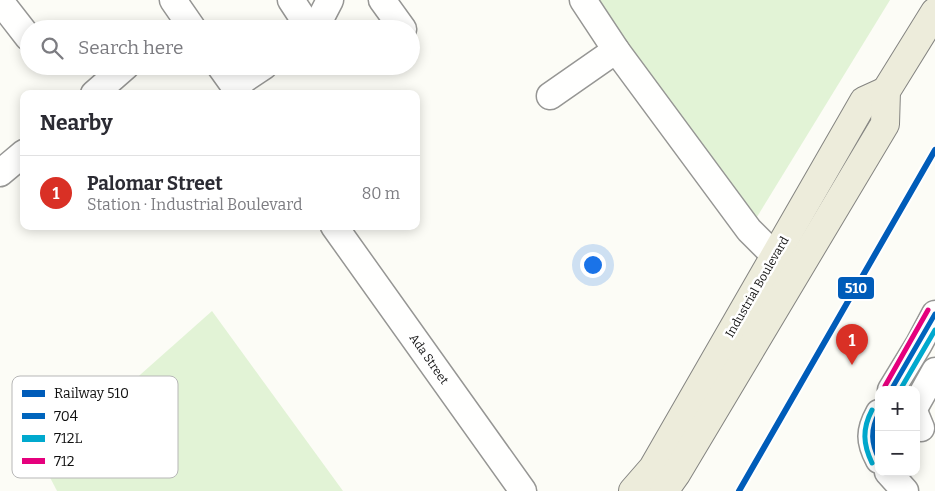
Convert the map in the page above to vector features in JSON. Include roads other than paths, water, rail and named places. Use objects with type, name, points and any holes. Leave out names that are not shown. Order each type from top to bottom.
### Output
[{"type":"main road","points":[[886,91],[935,12]]},
{"type":"main road","name":"Industrial Boulevard","points":[[633,491],[653,468],[864,101],[886,91],[885,124],[676,474],[664,491]]},
{"type":"street","points":[[291,0],[304,20]]},
{"type":"street","points":[[320,20],[330,0]]},
{"type":"street","points":[[382,0],[396,20]]},
{"type":"street","points":[[583,0],[616,50],[749,230],[774,256]]},
{"type":"street","points":[[0,1],[20,27]]},
{"type":"street","points":[[550,96],[616,50]]},
{"type":"street","points":[[99,90],[116,75]]},
{"type":"street","points":[[231,82],[245,75]]},
{"type":"street","points":[[0,173],[20,156]]},
{"type":"street","name":"Ada Street","points":[[337,230],[523,491]]},
{"type":"street","points":[[893,386],[935,314]]},
{"type":"street","points":[[920,411],[935,371]]},
{"type":"street","points":[[875,421],[870,437],[875,453]]},
{"type":"street","points":[[892,476],[905,491]]},
{"type":"rail line","name":"510","points":[[739,491],[935,150]]},
{"type":"place","name":"Palomar Street","points":[[852,365]]}]
